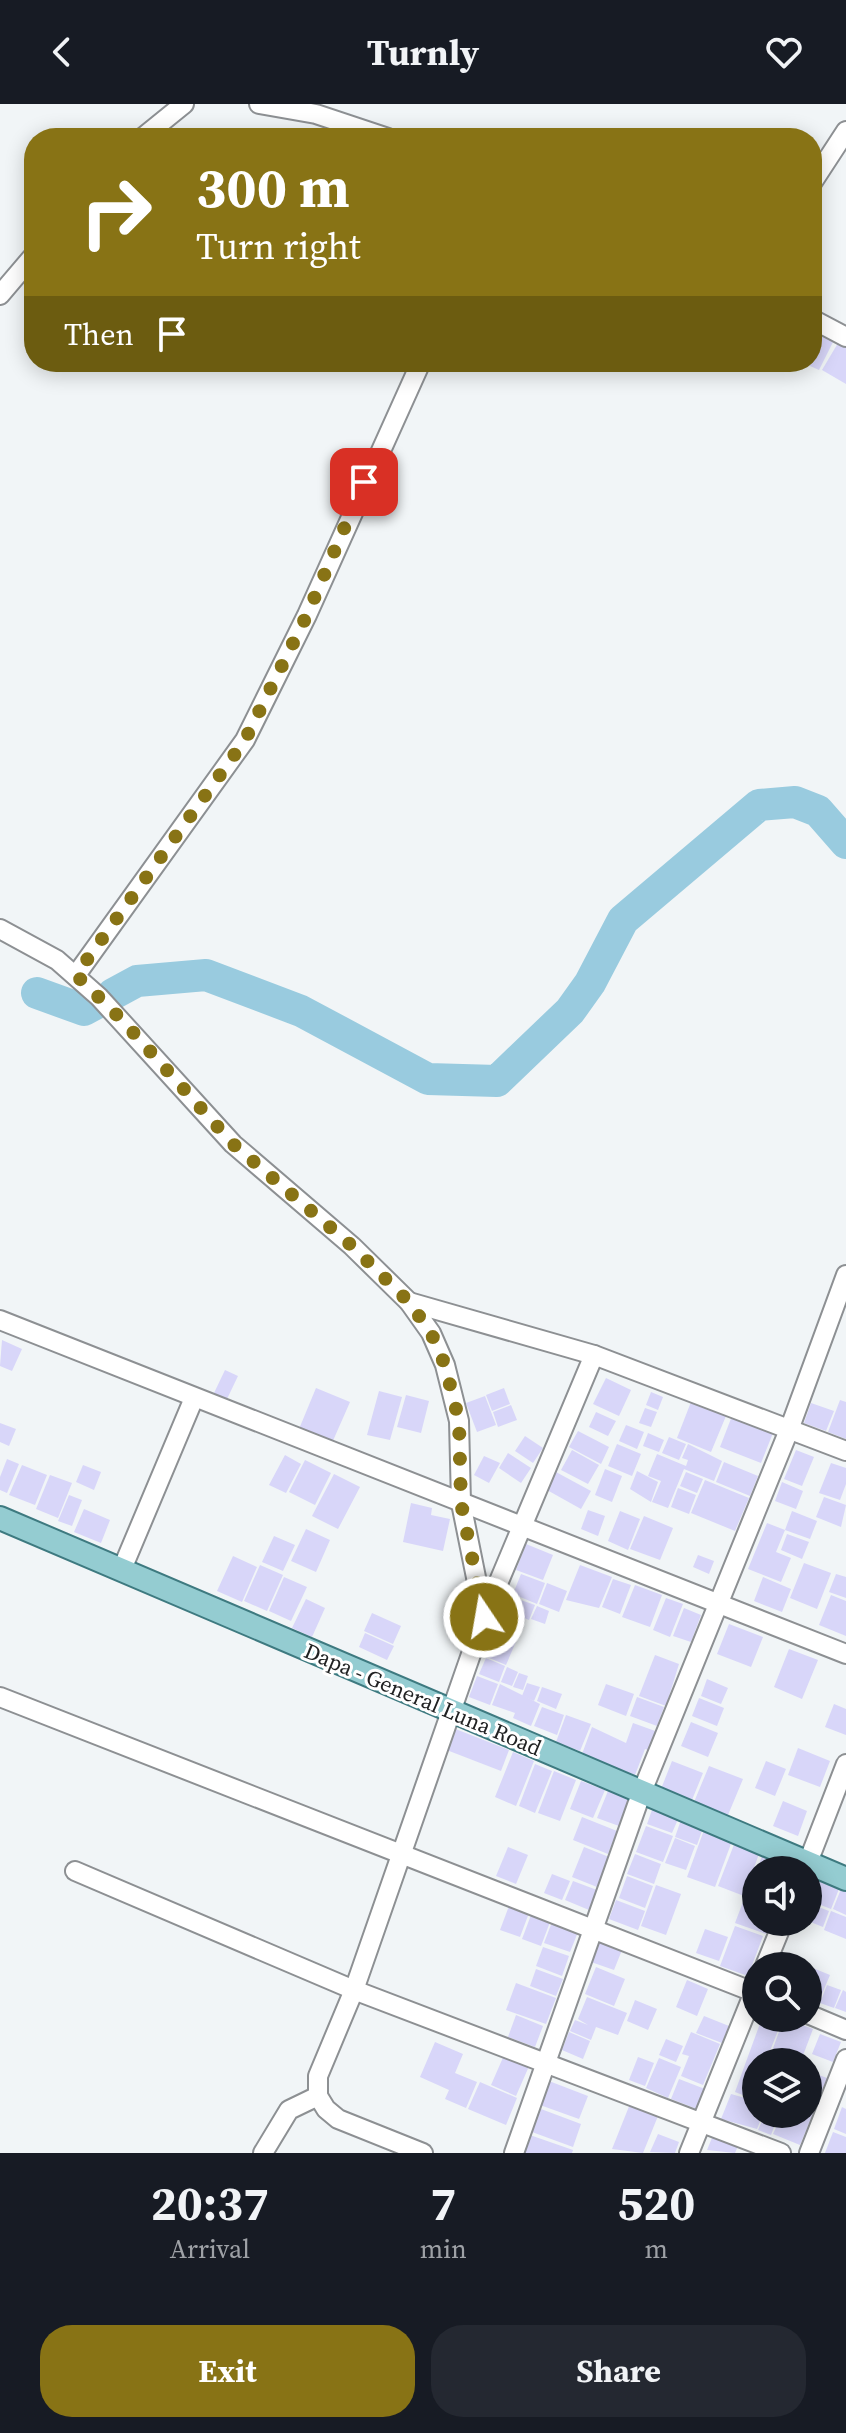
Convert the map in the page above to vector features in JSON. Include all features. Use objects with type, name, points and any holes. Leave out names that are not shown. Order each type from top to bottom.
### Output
[{"type":"main road","name":"Dapa - General Luna Road","points":[[0,1518],[784,1856]]},
{"type":"main road","name":"Dapa - General Luna Road","points":[[822,1871],[846,1879]]},
{"type":"street","points":[[154,128],[184,104]]},
{"type":"street","points":[[261,104],[316,114],[358,128]]},
{"type":"street","points":[[822,168],[846,131]]},
{"type":"street","points":[[0,295],[24,267]]},
{"type":"street","points":[[822,324],[846,337]]},
{"type":"street","points":[[76,975],[245,740],[307,615],[416,372]]},
{"type":"street","points":[[0,929],[76,975],[122,1020],[233,1144],[352,1246],[409,1302],[431,1333],[456,1405],[462,1460],[461,1503],[484,1617]]},
{"type":"street","points":[[514,2153],[641,1794],[789,1430],[846,1275]]},
{"type":"street","points":[[409,1302],[594,1355],[846,1451]]},
{"type":"street","points":[[0,1320],[846,1654]]},
{"type":"street","points":[[423,2153],[338,2119],[326,2109],[318,2096],[318,2076],[354,1990],[484,1617],[594,1355]]},
{"type":"street","points":[[122,1569],[194,1398]]},
{"type":"street","points":[[0,1697],[742,1986]]},
{"type":"street","points":[[811,1856],[846,1764]]},
{"type":"street","points":[[75,1871],[354,1990],[781,2153]]},
{"type":"street","points":[[822,2020],[846,2030]]},
{"type":"street","points":[[689,2153],[742,2024]]},
{"type":"street","points":[[809,2153],[846,2059]]},
{"type":"street","points":[[263,2153],[289,2110],[318,2096]]},
{"type":"building","points":[[822,336],[833,342],[822,364]]},
{"type":"building","points":[[838,343],[846,347],[846,384],[822,370]]},
{"type":"building","points":[[2,1340],[22,1349],[12,1371],[0,1366]]},
{"type":"building","points":[[225,1370],[238,1376],[227,1399],[214,1393]]},
{"type":"building","points":[[606,1378],[631,1390],[619,1416],[593,1404]]},
{"type":"building","points":[[316,1388],[350,1402],[332,1443],[299,1429]]},
{"type":"building","points":[[504,1388],[510,1404],[492,1411],[486,1395]]},
{"type":"building","points":[[379,1391],[402,1397],[390,1440],[367,1435]]},
{"type":"building","points":[[651,1392],[663,1397],[658,1410],[646,1405]]},
{"type":"building","points":[[406,1395],[429,1401],[421,1433],[397,1427]]},
{"type":"building","points":[[485,1396],[496,1425],[477,1432],[466,1403]]},
{"type":"building","points":[[840,1400],[846,1402],[846,1439],[828,1432]]},
{"type":"building","points":[[691,1402],[726,1416],[711,1452],[677,1438]]},
{"type":"building","points":[[811,1403],[834,1411],[826,1431],[804,1423]]},
{"type":"building","points":[[511,1405],[517,1420],[498,1427],[493,1412]]},
{"type":"building","points":[[645,1408],[657,1412],[651,1427],[639,1423]]},
{"type":"building","points":[[596,1412],[616,1421],[608,1436],[589,1427]]},
{"type":"building","points":[[732,1416],[773,1433],[761,1463],[720,1447]]},
{"type":"building","points":[[0,1423],[16,1429],[9,1446],[0,1442]]},
{"type":"building","points":[[626,1425],[644,1432],[637,1449],[619,1441]]},
{"type":"building","points":[[578,1431],[609,1447],[601,1464],[569,1447]]},
{"type":"building","points":[[648,1433],[664,1440],[659,1452],[643,1446]]},
{"type":"building","points":[[525,1436],[543,1448],[533,1463],[515,1451]]},
{"type":"building","points":[[669,1437],[686,1444],[679,1460],[662,1453]]},
{"type":"building","points":[[617,1444],[641,1454],[632,1476],[608,1466]]},
{"type":"building","points":[[688,1444],[722,1461],[714,1481],[684,1469],[668,1508],[652,1502],[661,1481],[648,1476],[657,1454],[686,1466],[688,1460],[682,1458]]},
{"type":"building","points":[[572,1450],[599,1465],[588,1484],[561,1470]]},
{"type":"building","points":[[796,1450],[814,1457],[802,1486],[784,1479]]},
{"type":"building","points":[[508,1453],[531,1468],[521,1483],[499,1468]]},
{"type":"building","points":[[285,1455],[301,1464],[286,1493],[269,1485]]},
{"type":"building","points":[[484,1456],[500,1463],[489,1483],[474,1475]]},
{"type":"building","points":[[7,1459],[19,1464],[7,1493],[0,1490],[0,1477]]},
{"type":"building","points":[[305,1460],[331,1473],[315,1505],[289,1492]]},
{"type":"building","points":[[724,1462],[758,1476],[750,1496],[716,1482]]},
{"type":"building","points":[[831,1463],[846,1468],[846,1484],[840,1500],[819,1493]]},
{"type":"building","points":[[22,1465],[47,1475],[35,1505],[9,1495]]},
{"type":"building","points":[[83,1465],[101,1472],[94,1490],[76,1482]]},
{"type":"building","points":[[605,1469],[622,1476],[612,1502],[595,1495]]},
{"type":"building","points":[[637,1471],[658,1482],[651,1502],[630,1489]]},
{"type":"building","points":[[556,1472],[591,1491],[581,1509],[547,1490]]},
{"type":"building","points":[[686,1472],[703,1479],[697,1493],[680,1486]]},
{"type":"building","points":[[334,1474],[360,1487],[338,1529],[312,1516]]},
{"type":"building","points":[[50,1475],[72,1483],[58,1518],[36,1509]]},
{"type":"building","points":[[705,1480],[749,1498],[735,1531],[691,1513]]},
{"type":"building","points":[[782,1482],[803,1491],[796,1509],[775,1501]]},
{"type":"building","points":[[678,1488],[696,1495],[689,1514],[671,1507]]},
{"type":"building","points":[[69,1495],[82,1500],[72,1526],[58,1521]]},
{"type":"building","points":[[824,1497],[846,1505],[841,1527],[816,1517]]},
{"type":"building","points":[[411,1503],[432,1508],[431,1515],[450,1519],[443,1551],[403,1542]]},
{"type":"building","points":[[84,1509],[110,1520],[101,1543],[74,1532]]},
{"type":"building","points":[[588,1510],[605,1516],[598,1536],[581,1529]]},
{"type":"building","points":[[620,1511],[640,1519],[628,1550],[608,1541]]},
{"type":"building","points":[[792,1511],[817,1521],[810,1539],[785,1530]]},
{"type":"building","points":[[644,1516],[673,1528],[660,1560],[630,1549]]},
{"type":"building","points":[[767,1523],[785,1530],[776,1552],[791,1558],[781,1582],[748,1569]]},
{"type":"building","points":[[306,1529],[330,1540],[316,1572],[291,1561]]},
{"type":"building","points":[[787,1534],[809,1542],[802,1559],[781,1550]]},
{"type":"building","points":[[274,1536],[295,1545],[283,1571],[262,1562]]},
{"type":"building","points":[[526,1544],[553,1555],[543,1580],[516,1570]]},
{"type":"building","points":[[698,1555],[714,1561],[709,1574],[693,1567]]},
{"type":"building","points":[[233,1556],[257,1567],[242,1602],[217,1591]]},
{"type":"building","points":[[804,1563],[831,1573],[817,1609],[790,1598]]},
{"type":"building","points":[[260,1565],[283,1575],[267,1611],[244,1601]]},
{"type":"building","points":[[580,1565],[612,1577],[599,1608],[566,1600]]},
{"type":"building","points":[[521,1574],[545,1583],[537,1604],[513,1594]]},
{"type":"building","points":[[836,1574],[846,1577],[846,1598],[829,1592]]},
{"type":"building","points":[[284,1577],[307,1587],[291,1621],[269,1611]]},
{"type":"building","points":[[763,1577],[791,1589],[782,1612],[754,1601]]},
{"type":"building","points":[[613,1579],[631,1585],[620,1614],[602,1607]]},
{"type":"building","points":[[547,1583],[567,1591],[559,1612],[539,1604]]},
{"type":"building","points":[[635,1585],[662,1595],[650,1627],[622,1617]]},
{"type":"building","points":[[831,1595],[846,1601],[846,1636],[819,1625]]},
{"type":"building","points":[[515,1598],[535,1605],[529,1620],[524,1618],[517,1635],[498,1628]]},
{"type":"building","points":[[666,1598],[683,1604],[670,1637],[653,1630]]},
{"type":"building","points":[[306,1599],[325,1608],[312,1637],[292,1628]]},
{"type":"building","points":[[537,1606],[549,1611],[545,1624],[531,1619]]},
{"type":"building","points":[[684,1608],[701,1615],[691,1642],[673,1636]]},
{"type":"building","points":[[372,1613],[401,1626],[393,1644],[364,1631]]},
{"type":"building","points":[[729,1624],[763,1637],[751,1667],[717,1654]]},
{"type":"building","points":[[497,1629],[518,1637],[506,1665],[487,1657]]},
{"type":"building","points":[[365,1633],[394,1646],[387,1660],[359,1647]]},
{"type":"building","points":[[789,1649],[818,1660],[802,1699],[774,1687]]},
{"type":"building","points":[[655,1655],[679,1664],[666,1706],[639,1696]]},
{"type":"building","points":[[486,1658],[505,1666],[499,1682],[479,1674]]},
{"type":"building","points":[[507,1667],[518,1672],[512,1686],[501,1682]]},
{"type":"building","points":[[519,1673],[528,1676],[523,1690],[513,1687]]},
{"type":"building","points":[[477,1676],[498,1684],[490,1705],[469,1697]]},
{"type":"building","points":[[707,1679],[728,1688],[721,1704],[701,1696]]},
{"type":"building","points":[[527,1683],[540,1687],[534,1701],[522,1696]]},
{"type":"building","points":[[500,1684],[540,1704],[531,1726],[513,1718],[515,1713],[492,1705]]},
{"type":"building","points":[[606,1684],[634,1694],[626,1716],[598,1705]]},
{"type":"building","points":[[542,1687],[562,1694],[556,1709],[537,1701]]},
{"type":"building","points":[[637,1697],[664,1707],[657,1726],[630,1716]]},
{"type":"building","points":[[699,1698],[724,1708],[717,1726],[692,1716]]},
{"type":"building","points":[[834,1704],[846,1709],[846,1735],[825,1727]]},
{"type":"building","points":[[542,1707],[564,1715],[557,1735],[534,1726]]},
{"type":"building","points":[[566,1715],[591,1724],[580,1751],[556,1742]]},
{"type":"building","points":[[691,1722],[718,1733],[708,1757],[681,1746]]},
{"type":"building","points":[[633,1723],[658,1732],[651,1751],[645,1749],[635,1775],[582,1754],[592,1727],[626,1743]]},
{"type":"building","points":[[453,1728],[509,1750],[501,1771],[444,1749]]},
{"type":"building","points":[[798,1748],[830,1761],[820,1787],[788,1775]]},
{"type":"building","points":[[513,1752],[534,1761],[516,1806],[495,1797]]},
{"type":"building","points":[[672,1761],[703,1773],[692,1800],[661,1789]]},
{"type":"building","points":[[766,1761],[786,1769],[775,1796],[755,1788]]},
{"type":"building","points":[[535,1764],[552,1771],[535,1813],[519,1806]]},
{"type":"building","points":[[709,1766],[743,1779],[728,1815],[694,1802]]},
{"type":"building","points":[[554,1771],[576,1780],[560,1821],[538,1813]]},
{"type":"building","points":[[581,1781],[605,1790],[593,1818],[570,1809]]},
{"type":"building","points":[[608,1791],[630,1799],[619,1826],[597,1818]]},
{"type":"building","points":[[783,1801],[807,1811],[798,1836],[773,1826]]},
{"type":"building","points":[[653,1807],[679,1817],[672,1833],[647,1824]]},
{"type":"building","points":[[582,1817],[617,1831],[608,1854],[573,1840]]},
{"type":"building","points":[[681,1820],[703,1828],[697,1845],[675,1837]]},
{"type":"building","points":[[646,1826],[673,1836],[663,1862],[636,1852]]},
{"type":"building","points":[[704,1830],[732,1841],[715,1887],[687,1877]]},
{"type":"building","points":[[675,1838],[695,1846],[686,1870],[665,1863]]},
{"type":"building","points":[[735,1842],[760,1851],[758,1856],[742,1856],[742,1895],[718,1886]]},
{"type":"building","points":[[508,1847],[528,1855],[516,1884],[496,1876]]},
{"type":"building","points":[[584,1847],[609,1857],[597,1887],[572,1877]]},
{"type":"building","points":[[635,1854],[661,1864],[654,1884],[627,1874]]},
{"type":"building","points":[[552,1874],[570,1881],[562,1900],[544,1893]]},
{"type":"building","points":[[627,1876],[653,1886],[645,1908],[619,1898]]},
{"type":"building","points":[[573,1881],[597,1890],[589,1910],[565,1900]]},
{"type":"building","points":[[822,1882],[839,1889],[831,1909],[822,1905]]},
{"type":"building","points":[[656,1885],[681,1894],[666,1935],[641,1926]]},
{"type":"building","points":[[841,1889],[846,1891],[846,1915],[833,1909]]},
{"type":"building","points":[[616,1900],[645,1911],[638,1930],[609,1919]]},
{"type":"building","points":[[742,1905],[742,1925],[735,1923]]},
{"type":"building","points":[[509,1906],[529,1913],[520,1937],[500,1930]]},
{"type":"building","points":[[822,1908],[829,1911],[822,1927]]},
{"type":"building","points":[[831,1911],[846,1917],[846,1939],[824,1930]]},
{"type":"building","points":[[531,1915],[550,1922],[541,1946],[522,1939]]},
{"type":"building","points":[[552,1922],[578,1932],[570,1952],[544,1943]]},
{"type":"building","points":[[735,1926],[742,1928],[742,1936],[763,1936],[757,1952],[742,1952],[742,1974],[720,1966]]},
{"type":"building","points":[[705,1929],[728,1937],[719,1961],[696,1953]]},
{"type":"building","points":[[599,1941],[622,1950],[614,1970],[591,1962]]},
{"type":"building","points":[[543,1947],[569,1956],[562,1976],[536,1966]]},
{"type":"building","points":[[596,1967],[625,1979],[614,2006],[585,1994]]},
{"type":"building","points":[[536,1969],[563,1979],[556,1996],[530,1986]]},
{"type":"building","points":[[822,1972],[830,1975],[822,1994]]},
{"type":"building","points":[[687,1980],[708,1989],[697,2016],[676,2007]]},
{"type":"building","points":[[516,1983],[556,1998],[546,2024],[506,2010]]},
{"type":"building","points":[[827,1985],[841,1990],[834,2008],[822,2004]]},
{"type":"building","points":[[843,1990],[846,1992],[846,2012],[835,2008]]},
{"type":"building","points":[[587,1997],[627,2013],[618,2035],[596,2027],[591,2040],[570,2031],[575,2020],[588,2025],[578,2019]]},
{"type":"building","points":[[635,2000],[657,2009],[648,2030],[627,2021]]},
{"type":"building","points":[[516,2015],[543,2026],[535,2047],[508,2037]]},
{"type":"building","points":[[704,2016],[729,2026],[722,2043],[696,2033]]},
{"type":"building","points":[[569,2032],[590,2041],[583,2059],[562,2050]]},
{"type":"building","points":[[691,2032],[720,2044],[703,2085],[681,2076],[689,2056],[682,2054]]},
{"type":"building","points":[[757,2032],[777,2032],[771,2048],[751,2048]]},
{"type":"building","points":[[779,2032],[812,2032],[806,2048],[773,2048]]},
{"type":"building","points":[[820,2034],[841,2042],[833,2062],[822,2058],[822,2048],[814,2048]]},
{"type":"building","points":[[666,2039],[683,2046],[676,2062],[659,2055]]},
{"type":"building","points":[[435,2042],[463,2054],[455,2073],[477,2082],[466,2108],[445,2099],[449,2090],[420,2077]]},
{"type":"building","points":[[505,2053],[530,2064],[516,2096],[491,2085]]},
{"type":"building","points":[[638,2057],[654,2063],[645,2086],[629,2080]]},
{"type":"building","points":[[659,2058],[681,2067],[668,2098],[646,2088]]},
{"type":"building","points":[[742,2073],[742,2095],[735,2092]]},
{"type":"building","points":[[679,2079],[705,2089],[697,2109],[671,2099]]},
{"type":"building","points":[[549,2081],[588,2096],[579,2119],[540,2105]]},
{"type":"building","points":[[480,2082],[517,2098],[506,2125],[468,2109]]},
{"type":"building","points":[[731,2094],[742,2097],[742,2125],[721,2119]]},
{"type":"building","points":[[630,2104],[658,2116],[643,2153],[612,2149]]},
{"type":"building","points":[[842,2107],[846,2109],[846,2134],[834,2129]]},
{"type":"building","points":[[541,2109],[581,2124],[573,2147],[532,2132]]},
{"type":"building","points":[[759,2128],[774,2128],[771,2135]]},
{"type":"building","points":[[776,2128],[807,2128],[800,2145],[773,2134]]},
{"type":"building","points":[[833,2132],[846,2137],[846,2153],[825,2153]]},
{"type":"building","points":[[714,2133],[739,2144],[735,2153],[707,2150]]},
{"type":"building","points":[[527,2134],[573,2150],[572,2153],[520,2153]]},
{"type":"building","points":[[658,2134],[679,2142],[675,2153],[650,2152]]},
{"type":"waterway","points":[[113,994],[137,981],[206,975],[301,1011],[428,1079],[497,1081],[570,1011],[590,983],[623,920],[759,805],[795,802],[818,811],[846,843]]},
{"type":"waterway","points":[[37,993],[84,1010],[97,1003]]},
{"type":"route","points":[[364,482],[307,615],[245,740],[179,836],[76,975],[122,1020],[233,1144],[352,1246],[409,1302],[431,1333],[445,1365],[459,1421],[461,1503],[484,1617]]}]
